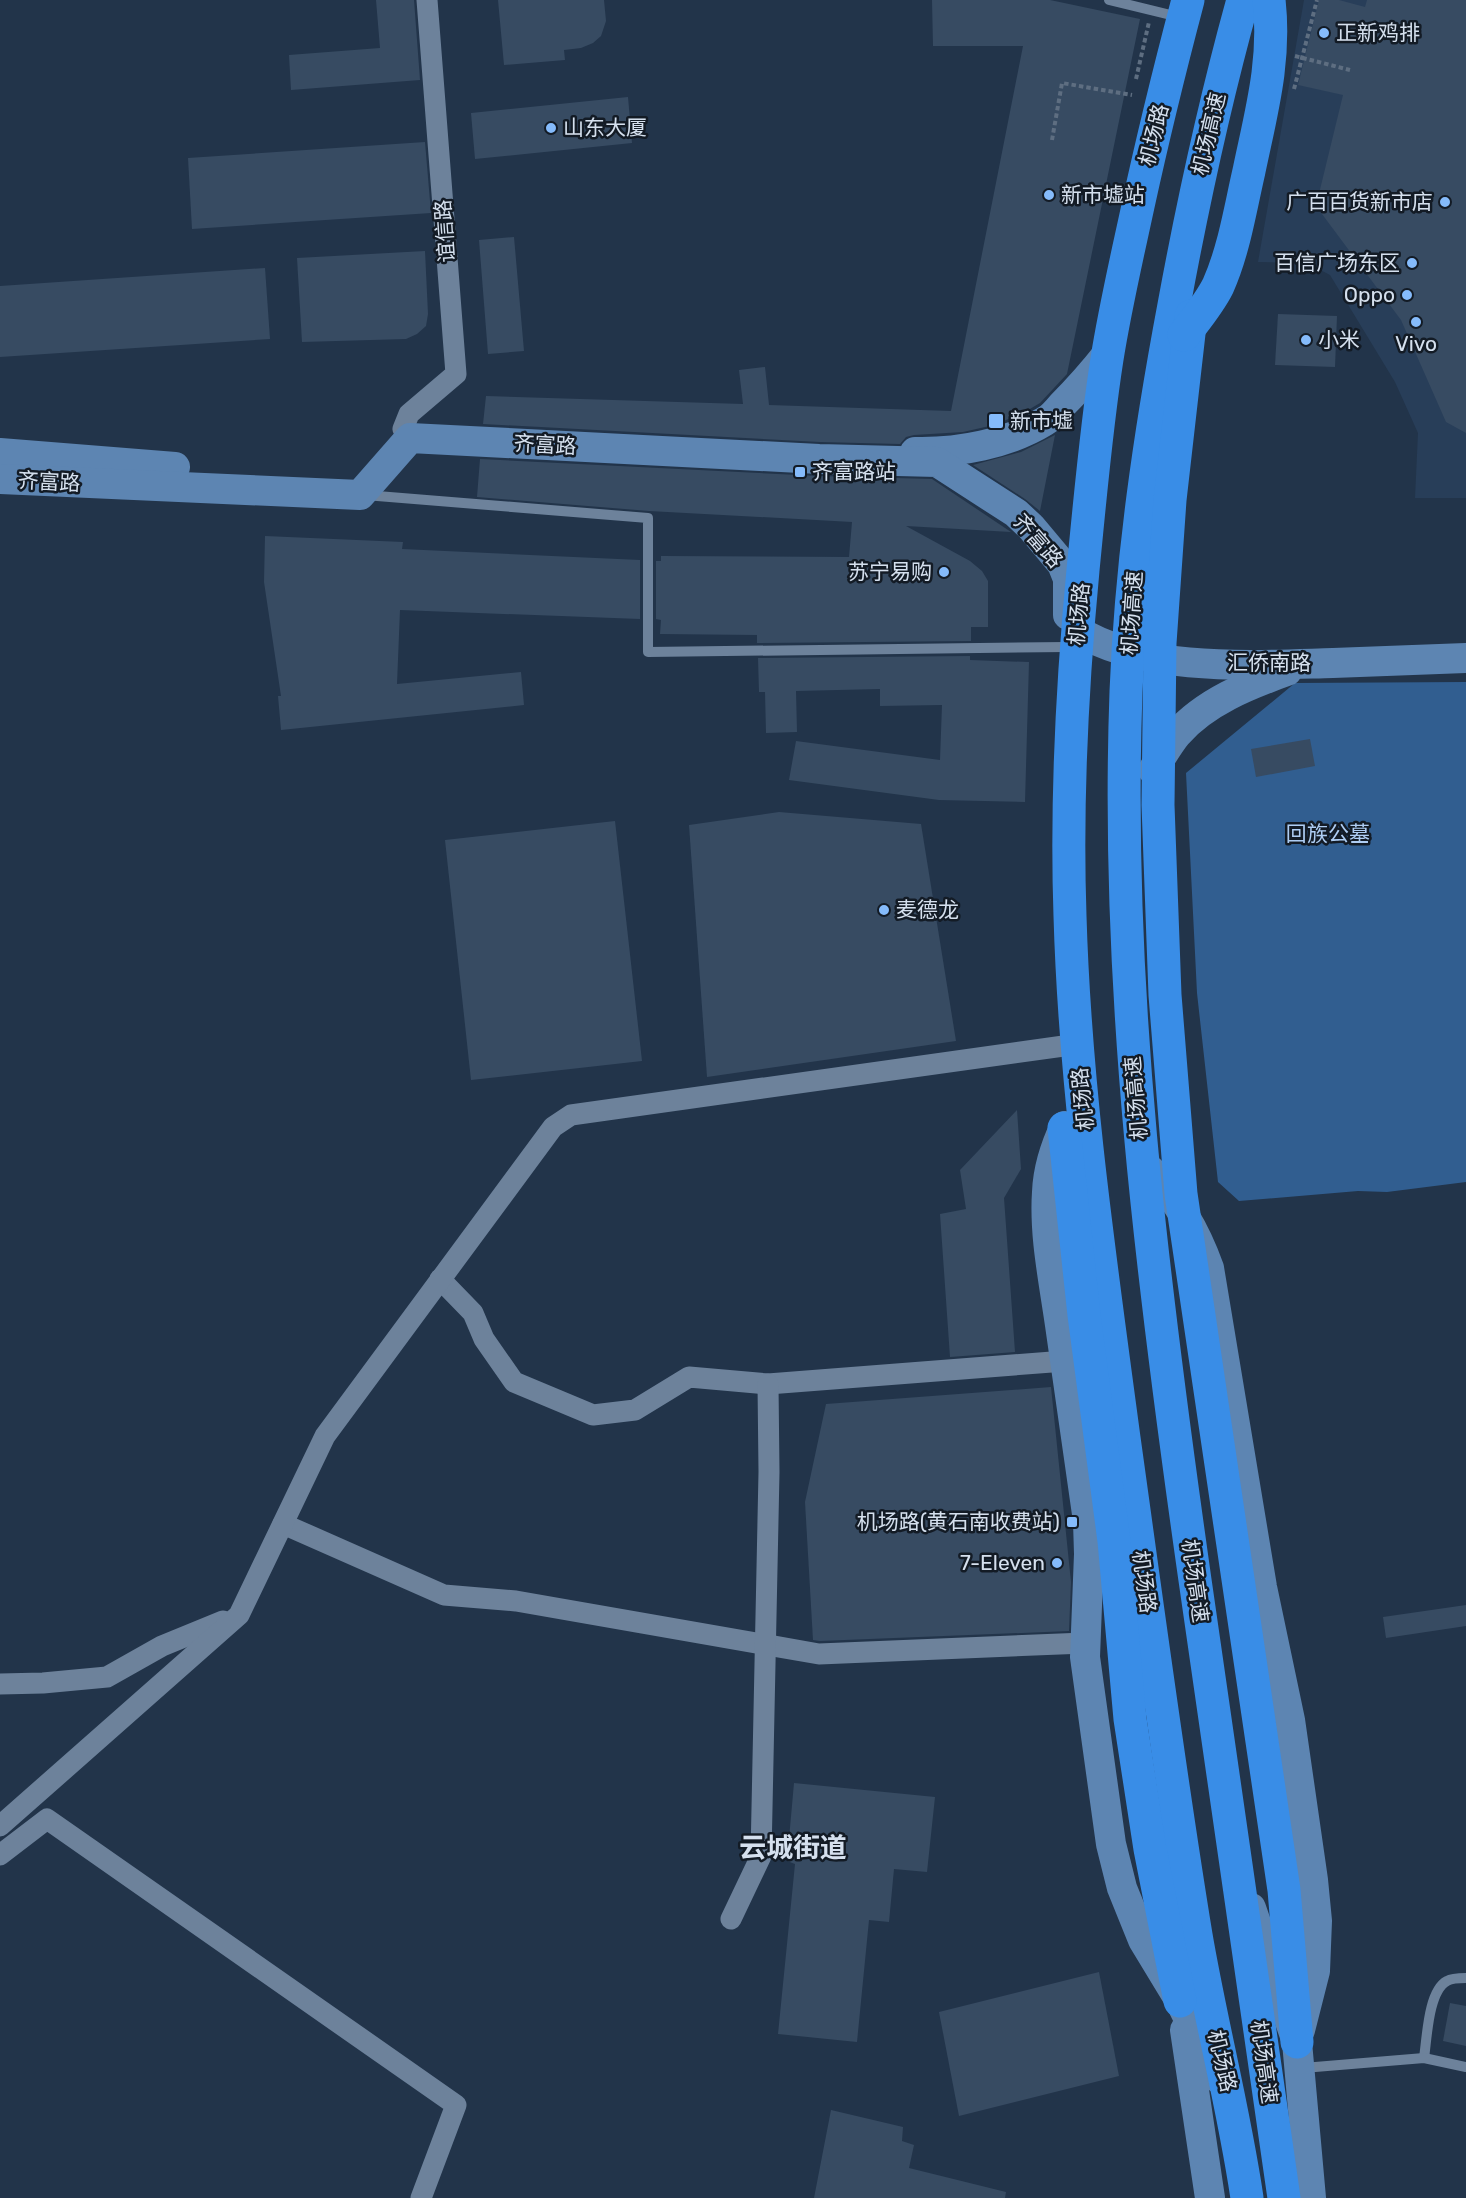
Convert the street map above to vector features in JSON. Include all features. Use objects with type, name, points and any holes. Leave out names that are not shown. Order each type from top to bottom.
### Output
[{"type":"highway","name":"机场高速","points":[[1243,0],[1195,192],[1146,469],[1131,610],[1124,825],[1128,968],[1139,1132],[1160,1326],[1284,2198]]},
{"type":"highway","name":"机场路","points":[[1261,0],[1223,152],[1184,334],[1161,470],[1140,646],[1134,797],[1138,981],[1151,1171],[1177,1382],[1207,1589],[1228,1771],[1248,1897],[1262,2087],[1278,2198]]},
{"type":"highway","points":[[1184,334],[1208,304],[1218,286],[1236,230],[1270,69],[1272,42],[1269,0]]},
{"type":"highway","name":"机场高速","points":[[1191,6],[1131,300],[1110,424],[1089,623],[1086,676],[1085,845],[1092,1049],[1105,1208],[1132,1433],[1241,2198]]},
{"type":"highway","name":"机场路","points":[[1191,6],[1142,188],[1108,353],[1092,474],[1072,639],[1074,683],[1068,760],[1071,959],[1083,1098],[1116,1373],[1157,1671],[1206,1990],[1232,2107],[1247,2198]]},
{"type":"highway","points":[[1195,192],[1192,309],[1170,500],[1160,643],[1158,806],[1165,994],[1179,1172],[1222,1480],[1284,1890],[1298,2055]]},
{"type":"highway","points":[[1131,300],[1073,588],[1065,641],[1053,745],[1048,863],[1052,962],[1069,1186],[1114,1541],[1130,1719],[1152,1860],[1180,2001]]},
{"type":"main road","name":"齐富路","points":[[406,433],[825,452],[934,452],[1014,437],[1047,420],[1086,380],[1108,353]]},
{"type":"main road","name":"齐富路","points":[[406,433],[819,459],[937,462],[1016,513],[1062,564],[1068,579],[1072,639]]},
{"type":"main road","points":[[359,486],[406,433]]},
{"type":"main road","name":"齐富路","points":[[0,453],[359,486]]},
{"type":"main road","name":"齐富路","points":[[0,479],[359,486]]},
{"type":"main road","name":"汇侨南路","points":[[1072,639],[1140,646],[1201,643],[1272,646],[1466,642]]},
{"type":"main road","name":"汇侨南路","points":[[1140,646],[1191,662],[1305,664],[1466,658]]},
{"type":"main road","points":[[1134,797],[1178,733],[1196,717],[1238,690],[1305,664]]},
{"type":"main road","points":[[1083,1098],[1056,1146],[1047,1192],[1052,1270],[1088,1521],[1085,1658],[1111,1844],[1122,1888],[1143,1940],[1180,2001],[1232,2107]]},
{"type":"main road","points":[[1151,1171],[1173,1197],[1193,1227],[1209,1268],[1263,1598],[1292,1732],[1317,1921],[1315,1971],[1298,2055]]},
{"type":"main road","points":[[1190,1893],[1180,2001],[1210,2198]]},
{"type":"main road","points":[[1248,1897],[1298,2055],[1311,2198]]},
{"type":"street","name":"谊信路","points":[[406,433],[409,414],[456,374],[428,0]]},
{"type":"street","points":[[0,1826],[239,1615],[325,1436],[553,1126],[571,1115],[1078,1044]]},
{"type":"street","points":[[440,1280],[473,1313],[484,1339],[514,1382],[594,1415],[635,1410],[689,1377],[768,1384],[1065,1360]]},
{"type":"street","points":[[731,1919],[760,1856],[770,1472],[768,1384]]},
{"type":"street","points":[[283,1524],[444,1595],[516,1601],[819,1654],[1085,1643]]},
{"type":"street","points":[[0,1684],[43,1683],[107,1677],[162,1646],[239,1615]]},
{"type":"street","points":[[0,1855],[47,1819],[456,2105],[421,2198]]},
{"type":"lane","points":[[1109,0],[1191,6]]},
{"type":"lane","points":[[359,486],[648,518],[648,651],[1072,639]]},
{"type":"lane","points":[[1424,2058],[1433,2000],[1438,1989],[1447,1981],[1466,1978]]},
{"type":"lane","points":[[1298,2055],[1424,2058],[1466,2067]]},
{"type":"path","points":[[1302,58],[1317,0]]},
{"type":"path","points":[[1136,80],[1150,21]]},
{"type":"path","points":[[1052,140],[1062,83],[1132,95]]},
{"type":"shaded area","name":"百信广场东区","points":[[1304,0],[1466,0],[1466,498],[1415,498],[1418,433],[1395,382],[1330,275],[1307,263],[1258,262]]},
{"type":"green space","name":"回族公墓","points":[[1466,682],[1466,1182],[1387,1192],[1358,1191],[1239,1201],[1218,1182],[1197,993],[1186,773],[1295,683]]},
{"type":"building","points":[[376,0],[414,0],[420,80],[291,90],[289,55],[380,48]]},
{"type":"building","points":[[498,0],[604,0],[606,21],[601,36],[593,43],[581,48],[564,50],[565,60],[504,65]]},
{"type":"building","points":[[932,0],[1050,0],[1140,19],[1067,374],[1040,403],[994,425],[963,432],[914,435],[906,437],[900,444],[820,442],[483,424],[486,396],[743,404],[739,370],[765,367],[769,405],[951,411],[1023,46],[933,46]]},
{"type":"building","name":"百信广场东区","points":[[1319,0],[1339,0],[1365,7],[1367,0],[1466,0],[1466,433],[1446,422],[1401,320],[1316,206],[1343,95],[1298,85]]},
{"type":"building","name":"山东大厦","points":[[628,97],[632,143],[475,159],[471,113]]},
{"type":"building","points":[[425,142],[431,213],[192,229],[188,158]]},
{"type":"building","points":[[514,237],[524,351],[488,354],[479,240]]},
{"type":"building","points":[[425,251],[428,314],[426,326],[417,334],[406,339],[302,342],[297,258]]},
{"type":"building","points":[[265,268],[270,339],[0,357],[0,286]]},
{"type":"building","name":"小米","points":[[1278,314],[1337,316],[1335,367],[1275,365]]},
{"type":"building","points":[[1055,435],[1040,511],[973,465],[1021,452]]},
{"type":"building","points":[[480,459],[818,476],[932,479],[1011,532],[906,526],[970,561],[982,571],[988,581],[988,627],[971,627],[971,641],[757,643],[757,635],[660,634],[661,620],[656,619],[656,561],[661,561],[661,556],[849,557],[852,522],[649,511],[477,497]]},
{"type":"building","points":[[265,536],[403,542],[402,549],[640,560],[640,619],[400,610],[397,684],[521,672],[524,705],[281,730],[278,696],[281,696],[264,582]]},
{"type":"building","points":[[970,656],[970,660],[1029,662],[1025,802],[939,800],[789,780],[796,741],[940,760],[942,705],[880,706],[880,689],[796,691],[797,732],[766,733],[765,692],[759,692],[758,658]]},
{"type":"building","points":[[1310,739],[1315,766],[1256,777],[1251,749]]},
{"type":"building","points":[[779,812],[921,824],[956,1041],[707,1077],[689,825]]},
{"type":"building","points":[[615,821],[642,1061],[471,1080],[445,840]]},
{"type":"building","points":[[1017,1110],[1021,1169],[1004,1198],[1015,1352],[950,1357],[940,1214],[966,1209],[960,1170]]},
{"type":"building","points":[[1051,1387],[1071,1582],[1069,1631],[813,1640],[805,1502],[826,1404]]},
{"type":"building","points":[[1466,1605],[1466,1626],[1386,1638],[1383,1617]]},
{"type":"building","points":[[794,1783],[935,1797],[927,1872],[894,1869],[889,1922],[869,1920],[857,2042],[778,2034],[795,1864],[787,1861]]},
{"type":"building","points":[[1099,1972],[1119,2076],[959,2116],[939,2012]]},
{"type":"building","points":[[1450,2003],[1466,2006],[1466,2046],[1443,2041]]},
{"type":"building","points":[[831,2110],[903,2127],[902,2141],[914,2145],[909,2168],[1006,2192],[1005,2198],[814,2198]]},
{"type":"place","name":"正新鸡排","points":[[1324,33]]},
{"type":"place","name":"山东大厦","points":[[551,128]]},
{"type":"place","name":"新市墟站","points":[[1049,195]]},
{"type":"place","name":"广百百货新市店","points":[[1445,202]]},
{"type":"place","name":"百信广场东区","points":[[1412,263]]},
{"type":"place","name":"Oppo","points":[[1407,295]]},
{"type":"place","name":"Vivo","points":[[1416,322]]},
{"type":"place","name":"小米","points":[[1306,340]]},
{"type":"place","name":"新市墟","points":[[996,421]]},
{"type":"place","name":"齐富路站","points":[[800,472]]},
{"type":"place","name":"苏宁易购","points":[[944,572]]},
{"type":"place","name":"麦德龙","points":[[884,910]]},
{"type":"place","name":"机场路(黄石南收费站)","points":[[1072,1522]]},
{"type":"place","name":"7-Eleven","points":[[1057,1563]]},
{"type":"district","name":"云城街道","points":[[793,1848]]}]
